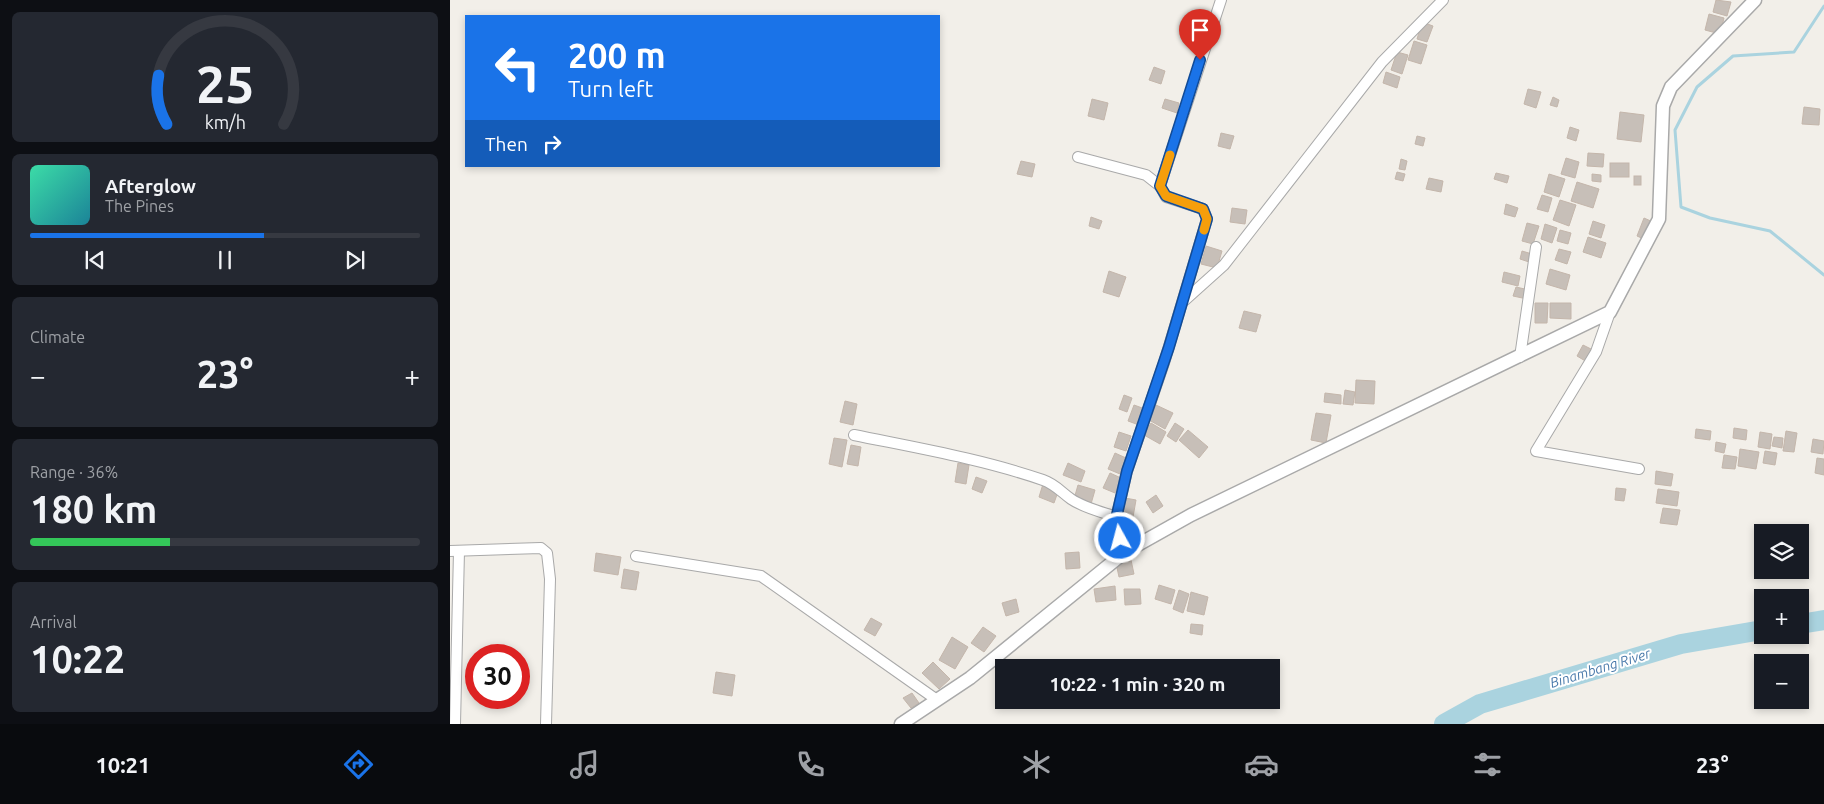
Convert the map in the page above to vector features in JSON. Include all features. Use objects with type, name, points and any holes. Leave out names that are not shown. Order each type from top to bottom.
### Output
[{"type":"street","points":[[1160,186],[1221,0]]},
{"type":"street","points":[[1184,300],[1224,265],[1382,62],[1443,0]]},
{"type":"street","points":[[1638,469],[1536,451],[1596,352],[1610,312],[1646,247],[1659,219],[1663,106],[1671,87],[1755,0]]},
{"type":"street","points":[[1078,157],[1146,175],[1160,186],[1166,196],[1203,209],[1207,219],[1184,300],[1127,471],[1115,523],[1125,552]]},
{"type":"street","points":[[1520,357],[1536,247]]},
{"type":"street","points":[[902,724],[970,678],[1125,552],[1191,516],[1610,312]]},
{"type":"street","points":[[854,435],[970,460],[1043,480],[1056,485],[1071,499],[1083,506],[1117,517]]},
{"type":"street","points":[[455,724],[455,551],[541,548],[547,553],[550,579],[546,724]]},
{"type":"street","points":[[636,556],[762,576],[937,700]]},
{"type":"building","points":[[1716,0],[1731,2],[1727,16],[1713,12]]},
{"type":"building","points":[[1709,14],[1724,18],[1720,34],[1705,30]]},
{"type":"building","points":[[1422,22],[1433,26],[1427,42],[1417,39]]},
{"type":"building","points":[[1414,41],[1427,45],[1421,64],[1408,60]]},
{"type":"building","points":[[1397,52],[1408,55],[1402,74],[1391,70]]},
{"type":"building","points":[[1154,67],[1165,71],[1161,84],[1149,80]]},
{"type":"building","points":[[1386,72],[1400,77],[1397,88],[1383,83]]},
{"type":"building","points":[[1528,89],[1541,92],[1536,108],[1524,104]]},
{"type":"building","points":[[1553,97],[1559,100],[1557,107],[1550,105]]},
{"type":"building","points":[[1092,99],[1108,103],[1104,120],[1088,116]]},
{"type":"building","points":[[1165,99],[1179,103],[1177,113],[1162,108]]},
{"type":"building","points":[[1804,107],[1820,109],[1819,125],[1802,124]]},
{"type":"building","points":[[1620,112],[1644,115],[1641,142],[1617,139]]},
{"type":"building","points":[[1570,127],[1579,130],[1576,141],[1567,138]]},
{"type":"building","points":[[1221,133],[1234,136],[1230,149],[1218,146]]},
{"type":"building","points":[[1417,136],[1425,138],[1423,146],[1415,144]]},
{"type":"building","points":[[1588,153],[1604,154],[1603,167],[1587,166]]},
{"type":"building","points":[[1566,158],[1579,162],[1575,178],[1561,174]]},
{"type":"building","points":[[1401,159],[1407,161],[1405,170],[1399,169]]},
{"type":"building","points":[[1021,161],[1035,164],[1032,177],[1017,174]]},
{"type":"building","points":[[1610,163],[1629,163],[1629,177],[1610,177]]},
{"type":"building","points":[[1397,172],[1405,174],[1403,181],[1395,179]]},
{"type":"building","points":[[1496,173],[1509,176],[1507,183],[1494,179]]},
{"type":"building","points":[[1549,174],[1565,179],[1559,197],[1544,192]]},
{"type":"building","points":[[1592,174],[1601,175],[1601,182],[1592,181]]},
{"type":"building","points":[[1634,176],[1641,176],[1641,185],[1634,185]]},
{"type":"building","points":[[1429,178],[1443,181],[1441,192],[1426,189]]},
{"type":"building","points":[[1577,182],[1599,189],[1593,208],[1571,201]]},
{"type":"building","points":[[1542,195],[1552,198],[1548,212],[1537,209]]},
{"type":"building","points":[[1560,200],[1576,205],[1569,226],[1553,220]]},
{"type":"building","points":[[1506,204],[1518,208],[1515,217],[1504,214]]},
{"type":"building","points":[[1232,208],[1247,210],[1245,224],[1230,222]]},
{"type":"building","points":[[1091,217],[1102,221],[1099,229],[1089,226]]},
{"type":"building","points":[[1644,218],[1653,222],[1646,240],[1637,236]]},
{"type":"building","points":[[1593,221],[1605,225],[1601,238],[1589,234]]},
{"type":"building","points":[[1527,223],[1539,226],[1533,244],[1522,241]]},
{"type":"building","points":[[1545,224],[1557,228],[1552,243],[1541,239]]},
{"type":"building","points":[[1560,230],[1571,233],[1568,244],[1557,241]]},
{"type":"building","points":[[1588,237],[1606,243],[1601,258],[1583,252]]},
{"type":"building","points":[[1206,246],[1222,251],[1217,268],[1201,264]]},
{"type":"building","points":[[1559,249],[1571,252],[1567,264],[1555,260]]},
{"type":"building","points":[[1522,251],[1532,254],[1529,262],[1520,259]]},
{"type":"building","points":[[1550,269],[1570,275],[1566,290],[1546,284]]},
{"type":"building","points":[[1109,271],[1126,277],[1119,297],[1103,292]]},
{"type":"building","points":[[1504,272],[1520,276],[1518,286],[1502,282]]},
{"type":"building","points":[[1516,287],[1529,290],[1527,299],[1513,296]]},
{"type":"building","points":[[1535,303],[1548,303],[1547,323],[1535,323]]},
{"type":"building","points":[[1550,303],[1571,303],[1571,319],[1550,318]]},
{"type":"building","points":[[1244,311],[1261,315],[1256,332],[1239,328]]},
{"type":"building","points":[[1583,345],[1593,350],[1587,362],[1577,356]]},
{"type":"building","points":[[1356,380],[1375,381],[1374,404],[1355,403]]},
{"type":"building","points":[[1345,390],[1355,392],[1353,405],[1343,404]]},
{"type":"building","points":[[1325,393],[1341,395],[1341,404],[1324,402]]},
{"type":"building","points":[[1124,395],[1132,398],[1127,412],[1119,409]]},
{"type":"building","points":[[845,401],[857,404],[853,425],[840,422]]},
{"type":"building","points":[[1134,405],[1145,409],[1139,425],[1128,421]]},
{"type":"building","points":[[1156,405],[1173,413],[1165,429],[1149,420]]},
{"type":"building","points":[[1316,413],[1331,415],[1326,443],[1311,440]]},
{"type":"building","points":[[1151,423],[1166,432],[1160,444],[1144,435]]},
{"type":"building","points":[[1175,423],[1184,429],[1176,442],[1167,436]]},
{"type":"building","points":[[1734,428],[1747,430],[1746,440],[1733,438]]},
{"type":"building","points":[[1696,429],[1711,431],[1710,440],[1695,438]]},
{"type":"building","points":[[1188,430],[1208,447],[1199,458],[1179,440]]},
{"type":"building","points":[[1786,431],[1797,433],[1794,452],[1783,451]]},
{"type":"building","points":[[1119,432],[1131,436],[1126,451],[1114,447]]},
{"type":"building","points":[[1760,432],[1772,434],[1770,449],[1758,447]]},
{"type":"building","points":[[1774,437],[1783,438],[1782,448],[1772,446]]},
{"type":"building","points":[[834,438],[847,440],[842,467],[829,464]]},
{"type":"building","points":[[1813,439],[1824,441],[1823,454],[1811,452]]},
{"type":"building","points":[[1716,442],[1726,444],[1724,453],[1715,451]]},
{"type":"building","points":[[851,445],[861,447],[858,466],[847,464]]},
{"type":"building","points":[[1740,449],[1759,452],[1756,469],[1738,466]]},
{"type":"building","points":[[1765,451],[1777,453],[1775,465],[1763,463]]},
{"type":"building","points":[[1115,453],[1126,458],[1120,474],[1108,469]]},
{"type":"building","points":[[1724,455],[1737,457],[1735,469],[1722,468]]},
{"type":"building","points":[[1817,458],[1824,459],[1824,475],[1815,473]]},
{"type":"building","points":[[958,463],[969,465],[966,484],[955,482]]},
{"type":"building","points":[[1068,463],[1085,471],[1081,482],[1063,475]]},
{"type":"building","points":[[1656,471],[1673,474],[1671,486],[1655,484]]},
{"type":"building","points":[[1110,473],[1121,478],[1115,493],[1103,488]]},
{"type":"building","points":[[976,477],[987,481],[982,493],[972,489]]},
{"type":"building","points":[[1043,484],[1059,489],[1054,503],[1039,497]]},
{"type":"building","points":[[1078,485],[1095,490],[1091,504],[1074,499]]},
{"type":"building","points":[[1616,488],[1626,489],[1624,501],[1615,500]]},
{"type":"building","points":[[1658,489],[1679,492],[1677,506],[1656,503]]},
{"type":"building","points":[[1156,495],[1163,506],[1153,513],[1146,502]]},
{"type":"building","points":[[1125,498],[1136,500],[1133,517],[1122,515]]},
{"type":"building","points":[[1663,508],[1680,510],[1677,525],[1660,523]]},
{"type":"building","points":[[1121,518],[1131,520],[1128,533],[1119,531]]},
{"type":"building","points":[[1079,552],[1080,568],[1066,569],[1065,553]]},
{"type":"building","points":[[596,553],[621,557],[618,575],[594,571]]},
{"type":"building","points":[[1131,560],[1134,574],[1119,577],[1116,563]]},
{"type":"building","points":[[624,569],[639,572],[636,590],[621,588]]},
{"type":"building","points":[[1159,585],[1175,590],[1171,604],[1155,599]]},
{"type":"building","points":[[1115,586],[1116,600],[1096,602],[1094,589]]},
{"type":"building","points":[[1124,589],[1140,589],[1141,604],[1125,605]]},
{"type":"building","points":[[1179,590],[1189,594],[1183,613],[1173,609]]},
{"type":"building","points":[[1191,592],[1208,597],[1204,615],[1187,611]]},
{"type":"building","points":[[1016,599],[1019,612],[1006,616],[1002,603]]},
{"type":"building","points":[[871,618],[882,624],[875,636],[864,630]]},
{"type":"building","points":[[1191,624],[1203,625],[1202,635],[1190,633]]},
{"type":"building","points":[[983,627],[996,636],[984,652],[971,643]]},
{"type":"building","points":[[952,637],[968,647],[955,669],[939,660]]},
{"type":"building","points":[[933,662],[950,679],[939,689],[922,673]]},
{"type":"building","points":[[716,672],[735,675],[732,696],[713,693]]},
{"type":"building","points":[[912,693],[919,703],[911,708],[903,698]]},
{"type":"waterway","points":[[1824,6],[1794,52],[1733,56],[1697,87],[1675,130],[1681,207],[1710,218],[1770,231],[1824,275]]},
{"type":"waterway","name":"Binambang River","points":[[1809,622],[1824,620]]},
{"type":"waterway","name":"Binambang River","points":[[1444,724],[1480,704],[1681,644],[1754,631]]},
{"type":"slow traffic","points":[[1170,155],[1160,186],[1166,196],[1203,209],[1207,219],[1204,230]]},
{"type":"route","points":[[1120,538],[1115,523],[1127,471],[1188,289],[1207,219],[1203,209],[1166,196],[1160,186],[1200,60]]}]
